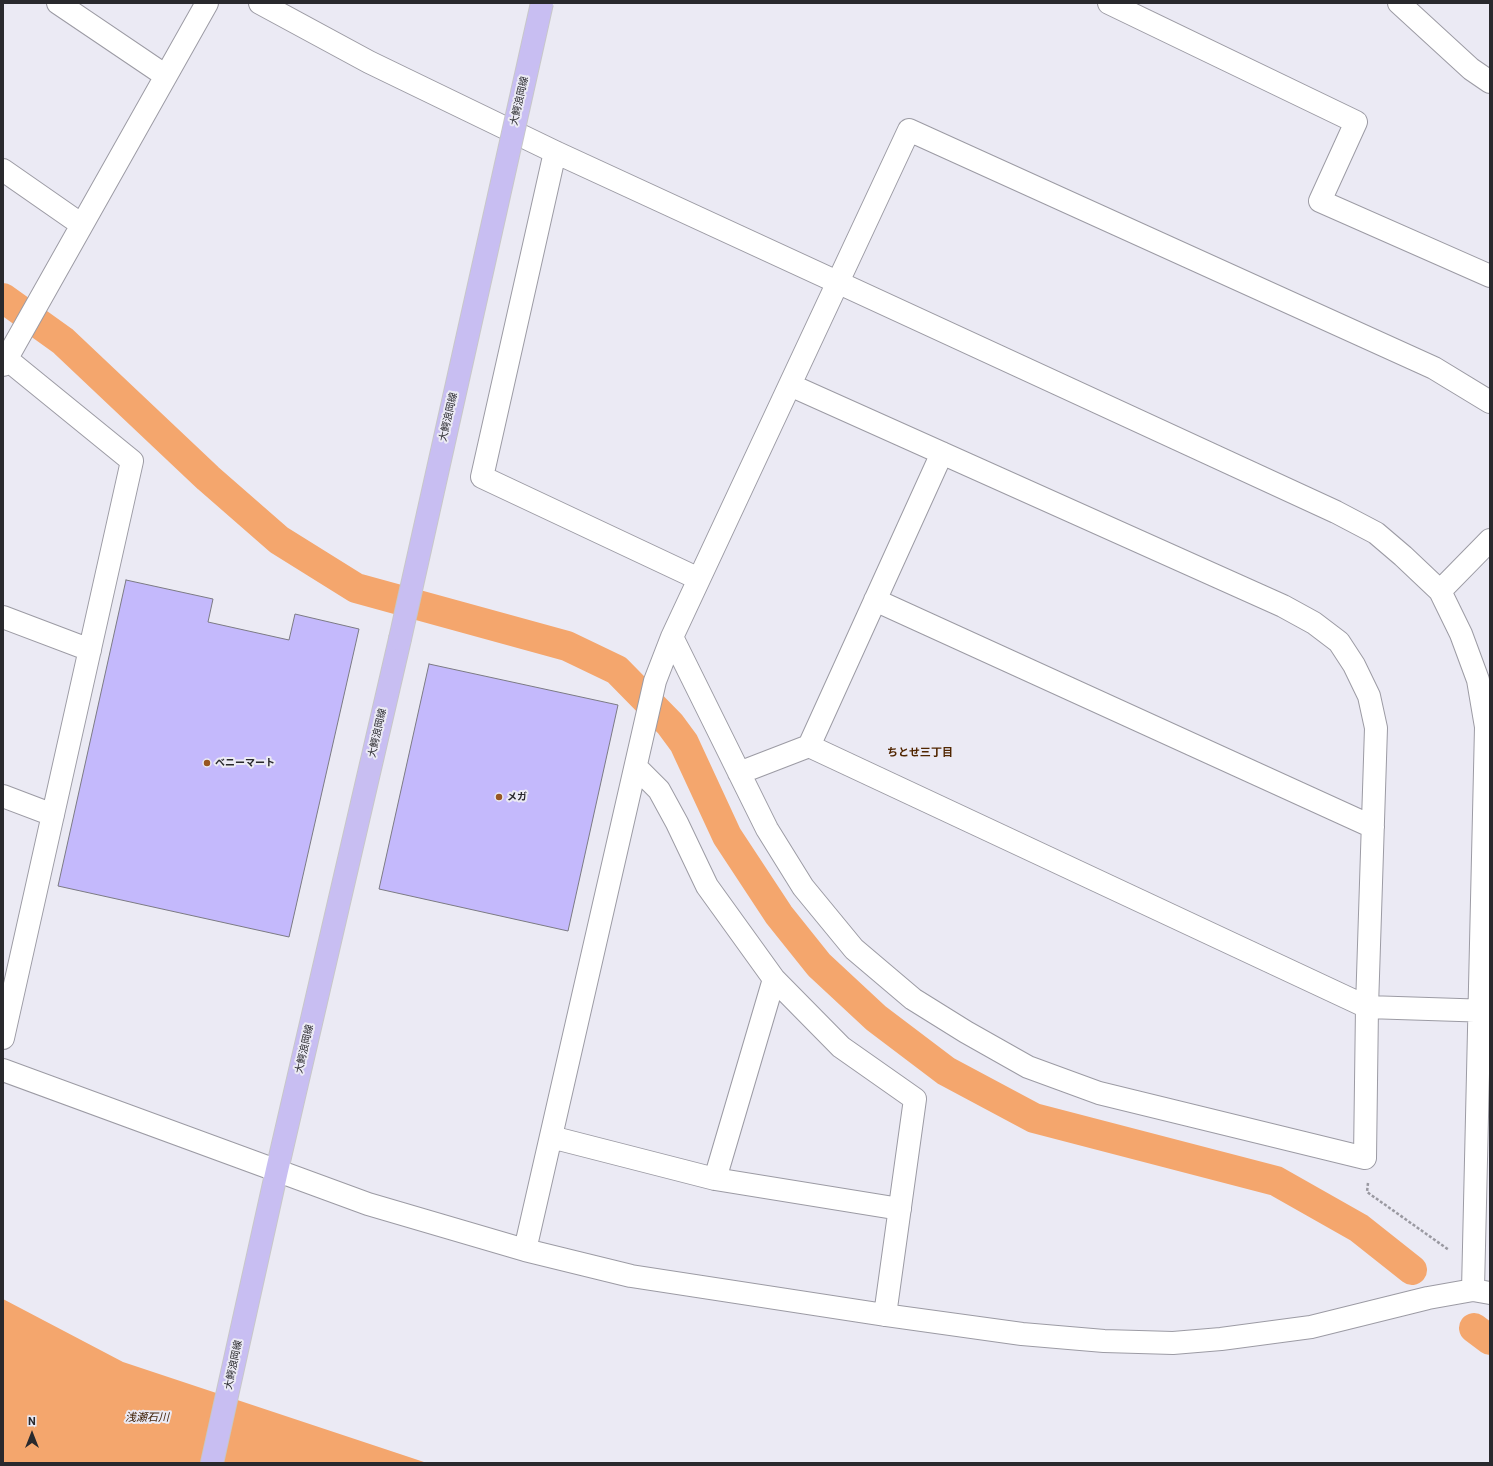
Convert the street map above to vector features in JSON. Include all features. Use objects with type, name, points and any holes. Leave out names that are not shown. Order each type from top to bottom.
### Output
[{"type":"main road","name":"大鰐浪岡線","points":[[212,1463],[276,1170],[400,638],[542,3]]},
{"type":"street","points":[[58,3],[166,76]]},
{"type":"street","points":[[3,1038],[132,461],[4,360],[21,334],[207,3]]},
{"type":"street","points":[[3,1070],[368,1204],[525,1250],[630,1276],[885,1315],[1022,1334],[1104,1341],[1173,1343],[1221,1339],[1311,1327],[1428,1298],[1481,1291],[1485,1010],[1486,727],[1478,680],[1461,634],[1440,591],[1376,533],[1336,512],[555,152],[369,62],[260,3]]},
{"type":"street","points":[[1109,3],[1356,122],[1320,201],[1490,276]]},
{"type":"street","points":[[1399,3],[1471,69],[1490,82]]},
{"type":"street","points":[[525,1250],[656,681],[672,637],[909,130],[1434,368],[1490,402]]},
{"type":"street","points":[[555,152],[482,477],[699,579]]},
{"type":"street","points":[[3,170],[82,225]]},
{"type":"street","points":[[672,637],[767,829],[803,887],[854,949],[913,999],[1028,1067],[1099,1093],[1365,1158],[1376,728],[1369,696],[1354,665],[1339,642],[1314,623],[1283,606],[790,385]]},
{"type":"street","points":[[738,773],[809,746],[942,453]]},
{"type":"street","points":[[1440,591],[1490,540]]},
{"type":"street","points":[[875,600],[1373,827]]},
{"type":"street","points":[[3,617],[90,650]]},
{"type":"street","points":[[809,746],[1368,1006],[1485,1010]]},
{"type":"street","points":[[636,767],[659,790],[678,824],[707,886],[774,979],[841,1047],[915,1098],[885,1315]]},
{"type":"street","points":[[3,796],[52,815]]},
{"type":"street","points":[[715,1179],[774,979]]},
{"type":"street","points":[[551,1137],[715,1179],[900,1210]]},
{"type":"path","points":[[1365,1158],[1368,1169],[1367,1192],[1452,1253]]},
{"type":"water","name":"浅瀬石川","points":[[3,1299],[123,1362],[427,1463],[3,1463]]},
{"type":"building","name":"ベニーマート","points":[[126,580],[213,599],[208,622],[289,640],[295,614],[359,629],[289,937],[58,886]]},
{"type":"building","name":"メガ","points":[[429,664],[618,705],[568,931],[379,889]]},
{"type":"waterway","points":[[3,298],[63,341],[208,478],[279,540],[356,588],[567,646],[617,670],[670,724],[684,743],[727,836],[779,915],[819,965],[876,1018],[946,1071],[1034,1118],[1276,1181],[1359,1228],[1412,1270]]},
{"type":"waterway","points":[[1474,1328],[1490,1340]]},
{"type":"place","name":"ベニーマート","points":[[207,763]]},
{"type":"place","name":"メガ","points":[[499,797]]},
{"type":"district","name":"ちとせ三丁目","points":[[920,753]]}]
